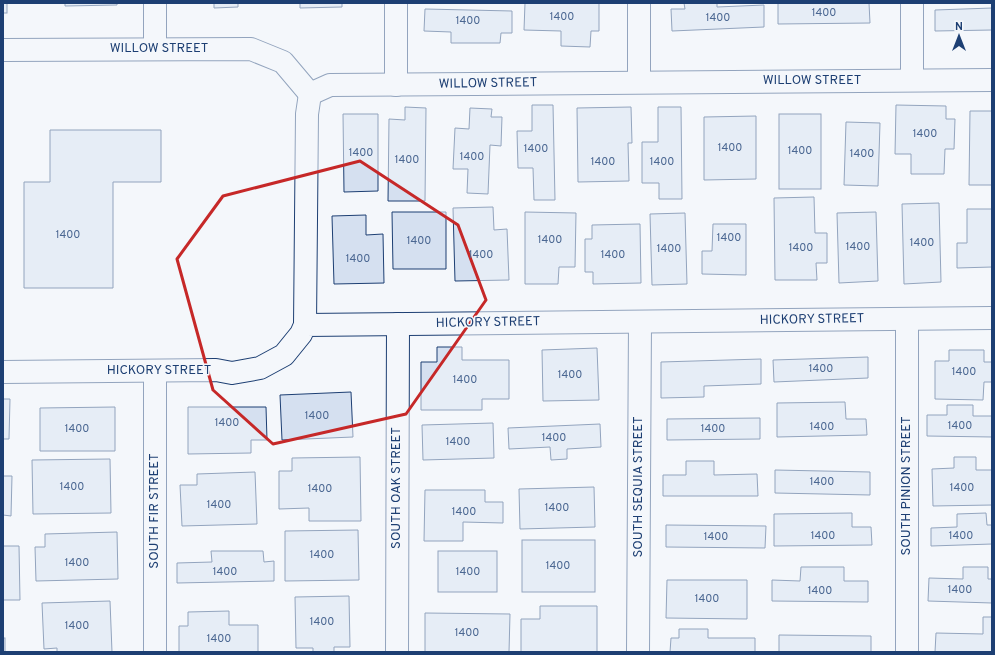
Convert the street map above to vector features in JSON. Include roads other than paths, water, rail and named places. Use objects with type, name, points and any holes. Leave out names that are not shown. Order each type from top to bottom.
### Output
[{"type":"street","points":[[155,3],[155,49]]},
{"type":"street","points":[[396,3],[396,85]]},
{"type":"street","points":[[639,3],[639,82]]},
{"type":"street","points":[[912,3],[912,80]]},
{"type":"street","name":"WILLOW STREET","points":[[3,50],[251,49],[283,62],[310,94],[330,85],[992,80]]},
{"type":"street","points":[[305,325],[307,114],[310,94]]},
{"type":"street","name":"HICKORY STREET","points":[[3,372],[216,370],[232,373],[260,368],[284,355],[301,334],[305,325],[992,318]]},
{"type":"street","name":"SOUTH PINION STREET","points":[[907,319],[907,652]]},
{"type":"street","name":"SOUTH SEQUIA STREET","points":[[638,652],[640,322]]},
{"type":"street","name":"SOUTH OAK STREET","points":[[397,652],[398,324]]},
{"type":"street","name":"SOUTH FIR STREET","points":[[155,371],[155,652]]}]
